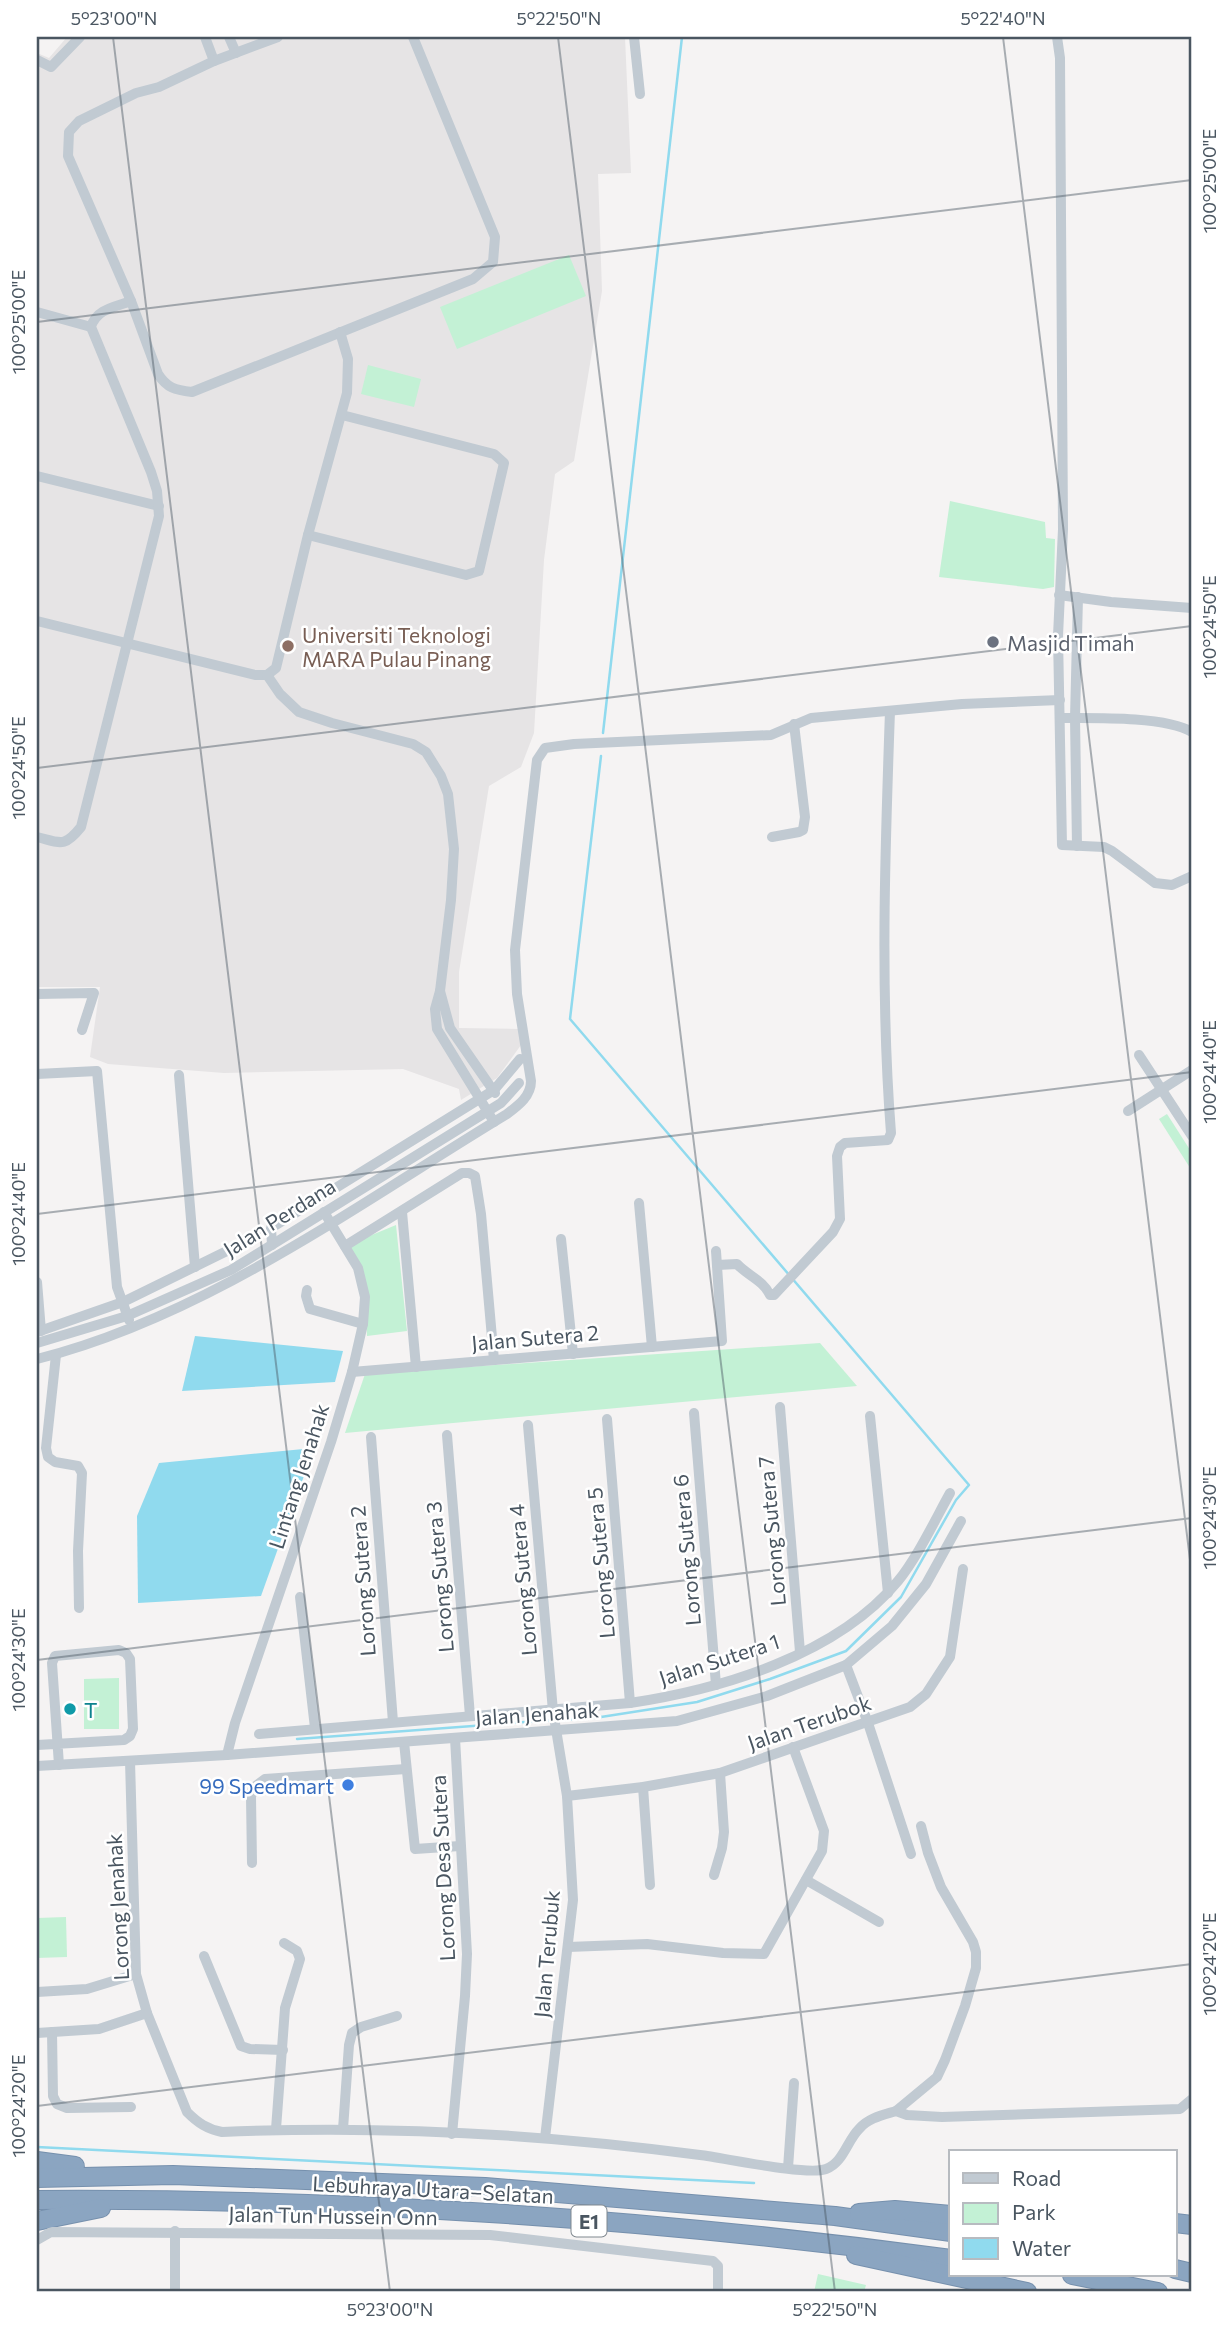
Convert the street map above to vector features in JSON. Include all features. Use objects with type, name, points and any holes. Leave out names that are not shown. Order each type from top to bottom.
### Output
[{"type":"highway","points":[[37,2161],[173,2175]]},
{"type":"highway","name":"Lebuhraya Utara–Selatan","points":[[37,2178],[173,2175],[485,2187],[835,2216],[949,2232]]},
{"type":"highway","name":"Lebuhraya Utara–Selatan","points":[[37,2200],[142,2200],[469,2210],[832,2244],[949,2259]]},
{"type":"highway","points":[[37,2221],[142,2200]]},
{"type":"highway","points":[[835,2216],[895,2210],[949,2215]]},
{"type":"highway","points":[[832,2244],[850,2254],[949,2276]]},
{"type":"highway","points":[[949,2276],[1027,2292]]},
{"type":"highway","points":[[1077,2276],[1158,2292]]},
{"type":"street","points":[[37,60],[51,67],[79,37]]},
{"type":"street","points":[[205,37],[214,61]]},
{"type":"street","points":[[229,37],[236,53]]},
{"type":"street","points":[[278,37],[214,61],[159,87],[136,93],[79,121],[69,132],[68,156],[131,300],[158,374],[165,384],[176,390],[192,392],[473,279],[494,262],[495,237],[413,37]]},
{"type":"street","points":[[634,37],[640,94]]},
{"type":"street","points":[[1057,37],[1060,58],[1063,529],[1059,595],[1062,845],[1104,847],[1155,883],[1172,885],[1192,876]]},
{"type":"street","points":[[37,837],[61,844],[69,842],[81,827],[159,516],[151,472],[91,327],[93,318],[99,313],[131,300]]},
{"type":"street","points":[[37,312],[91,327]]},
{"type":"street","points":[[37,621],[255,675],[267,675],[276,668],[308,535],[342,415],[348,379],[348,359],[340,332]]},
{"type":"street","points":[[308,535],[466,575],[479,571],[504,463],[501,458],[486,451],[342,415]]},
{"type":"street","points":[[37,476],[159,506]]},
{"type":"street","points":[[1059,595],[1192,608]]},
{"type":"street","points":[[1077,846],[1075,718],[1078,597]]},
{"type":"street","points":[[267,675],[280,694],[299,712],[413,744],[426,752],[434,763],[448,794],[454,849],[451,900],[440,990],[435,1009],[438,1029],[494,1122]]},
{"type":"street","points":[[772,837],[799,832],[804,827],[793,724],[811,718],[962,704],[1060,700]]},
{"type":"street","points":[[716,1251],[717,1265],[737,1264],[749,1277],[760,1281],[770,1295],[774,1296],[833,1232],[840,1219],[837,1156],[840,1147],[845,1143],[888,1140],[891,1133],[887,1078],[883,901],[890,711]]},
{"type":"street","points":[[1060,718],[1157,721],[1192,732]]},
{"type":"street","name":"Jalan Perdana","points":[[37,1359],[56,1355],[133,1327],[230,1282],[507,1114],[525,1098],[531,1086],[517,994],[515,950],[540,752],[552,746],[575,744],[771,735],[793,724]]},
{"type":"street","points":[[440,990],[450,1028],[494,1090],[507,1114]]},
{"type":"street","points":[[37,994],[94,993],[82,1030]]},
{"type":"street","points":[[1139,1055],[1192,1136]]},
{"type":"street","points":[[272,1245],[271,1228],[494,1090],[520,1059]]},
{"type":"street","points":[[1128,1111],[1192,1070]]},
{"type":"street","points":[[37,1074],[97,1071],[117,1287],[133,1327]]},
{"type":"street","points":[[179,1075],[195,1267]]},
{"type":"street","name":"Jalan Perdana","points":[[37,1343],[127,1317],[231,1270],[501,1103],[519,1083]]},
{"type":"street","points":[[345,1246],[462,1173],[475,1176],[494,1360]]},
{"type":"street","points":[[639,1203],[652,1347]]},
{"type":"street","name":"Lintang Jenahak","points":[[227,1755],[235,1723],[331,1442],[363,1324],[365,1297],[358,1268],[324,1212]]},
{"type":"street","points":[[402,1212],[416,1367]]},
{"type":"street","points":[[561,1239],[573,1354]]},
{"type":"street","points":[[37,1282],[39,1331],[123,1302],[234,1247]]},
{"type":"street","name":"Jalan Sutera 2","points":[[352,1372],[722,1341],[717,1265]]},
{"type":"street","points":[[307,1290],[310,1309],[363,1324]]},
{"type":"street","points":[[56,1355],[46,1448],[48,1457],[55,1462],[78,1466],[82,1473],[78,1551],[79,1608]]},
{"type":"street","name":"Lorong Sutera 7","points":[[780,1407],[800,1653]]},
{"type":"street","name":"Lorong Sutera 6","points":[[694,1413],[716,1685]]},
{"type":"street","points":[[870,1416],[888,1593]]},
{"type":"street","name":"Lorong Sutera 5","points":[[607,1419],[631,1703]]},
{"type":"street","name":"Lorong Sutera 4","points":[[528,1425],[557,1732]]},
{"type":"street","name":"Lorong Sutera 3","points":[[447,1435],[470,1716]]},
{"type":"street","name":"Lorong Sutera 2","points":[[371,1437],[393,1722]]},
{"type":"street","name":"Jalan Sutera 1","points":[[259,1734],[631,1703],[674,1696],[758,1671],[800,1653],[858,1622],[901,1579],[950,1493]]},
{"type":"street","name":"Jalan Jenahak","points":[[37,1766],[557,1732],[677,1721],[768,1696],[846,1665],[892,1626],[926,1584],[961,1521]]},
{"type":"street","name":"Jalan Terubok","points":[[567,1796],[643,1787],[720,1773],[910,1707],[926,1694],[946,1666],[955,1634],[963,1569]]},
{"type":"street","points":[[300,1597],[315,1728]]},
{"type":"street","points":[[37,1745],[57,1744],[124,1740],[130,1737],[133,1729],[130,1659],[126,1653],[119,1650],[55,1656],[52,1662],[57,1744],[59,1765]]},
{"type":"street","points":[[846,1665],[911,1854]]},
{"type":"street","name":"Jalan Terubuk","points":[[545,2138],[573,1900],[567,1796],[557,1732]]},
{"type":"street","name":"Lorong Desa Sutera","points":[[452,2134],[467,1954],[455,1738]]},
{"type":"street","points":[[404,1742],[415,1849],[460,1846]]},
{"type":"street","points":[[568,1947],[648,1944],[723,1953],[764,1954],[822,1852],[824,1831],[793,1747]]},
{"type":"street","name":"Lorong Jenahak","points":[[130,1761],[136,1974],[147,2013],[187,2112],[197,2123],[222,2132],[276,2129]]},
{"type":"street","points":[[252,1863],[251,1797],[253,1788],[265,1779],[406,1769]]},
{"type":"street","points":[[714,1875],[724,1832],[720,1773]]},
{"type":"street","points":[[643,1787],[650,1885]]},
{"type":"street","points":[[284,1943],[297,1951],[300,1959],[285,2008],[276,2129],[343,2129],[545,2138],[701,2155],[788,2168],[825,2170],[837,2163],[857,2130],[864,2124],[896,2111],[937,2077],[965,2006],[975,1968],[976,1952],[933,1869],[921,1826]]},
{"type":"street","points":[[806,1880],[879,1922]]},
{"type":"street","points":[[204,1956],[241,2046],[250,2049],[283,2050]]},
{"type":"street","points":[[37,1992],[87,1989],[136,1974]]},
{"type":"street","points":[[37,2033],[99,2029],[147,2013]]},
{"type":"street","points":[[343,2129],[352,2034],[361,2027],[397,2016]]},
{"type":"street","points":[[52,2032],[53,2096],[57,2104],[67,2108],[131,2107]]},
{"type":"street","points":[[788,2168],[794,2083]]},
{"type":"street","points":[[896,2111],[906,2115],[942,2117],[1180,2109],[1192,2099]]},
{"type":"street","points":[[175,2292],[176,2231]]},
{"type":"street","name":"Jalan Tun Hussein Onn","points":[[37,2239],[51,2232],[490,2235],[713,2261],[718,2266],[718,2292]]},
{"type":"shaded area","name":"Universiti Teknologi MARA Pulau Pinang","points":[[67,37],[625,37],[631,173],[598,174],[602,291],[574,461],[555,474],[544,560],[534,733],[521,767],[489,786],[459,972],[459,1028],[519,1029],[521,1045],[497,1078],[461,1100],[459,1089],[403,1069],[224,1073],[108,1064],[90,1057],[100,987],[37,987],[37,53],[49,58]]},
{"type":"green space","points":[[569,255],[586,296],[457,349],[440,307]]},
{"type":"green space","points":[[368,365],[421,379],[414,407],[361,394]]},
{"type":"green space","points":[[950,501],[1045,522],[1046,538],[1055,539],[1054,587],[1043,589],[939,577]]},
{"type":"green space","points":[[1167,1114],[1192,1153],[1192,1171],[1159,1119]]},
{"type":"green space","points":[[396,1225],[407,1331],[367,1336],[365,1297],[345,1246]]},
{"type":"green space","points":[[820,1343],[857,1386],[345,1433],[365,1374]]},
{"type":"green space","points":[[119,1678],[119,1729],[84,1729],[84,1679]]},
{"type":"green space","points":[[66,1917],[67,1957],[37,1958],[37,1918]]},
{"type":"green space","points":[[818,2274],[866,2285],[864,2292],[814,2292]]},
{"type":"water","points":[[195,1336],[343,1351],[335,1382],[182,1391]]},
{"type":"water","points":[[314,1448],[261,1596],[138,1603],[137,1516],[159,1463]]},
{"type":"waterway","points":[[603,733],[682,37]]},
{"type":"waterway","points":[[559,1720],[601,1717],[697,1702],[846,1651],[901,1597],[956,1500],[969,1485],[570,1019],[601,756]]},
{"type":"waterway","points":[[297,1739],[552,1720]]},
{"type":"waterway","points":[[37,2147],[754,2183]]},
{"type":"place","name":"Masjid Timah","points":[[993,642]]},
{"type":"place","name":"Universiti Teknologi MARA Pulau Pinang","points":[[288,646]]},
{"type":"place","name":"T","points":[[70,1709]]},
{"type":"place","name":"99 Speedmart","points":[[348,1785]]}]
